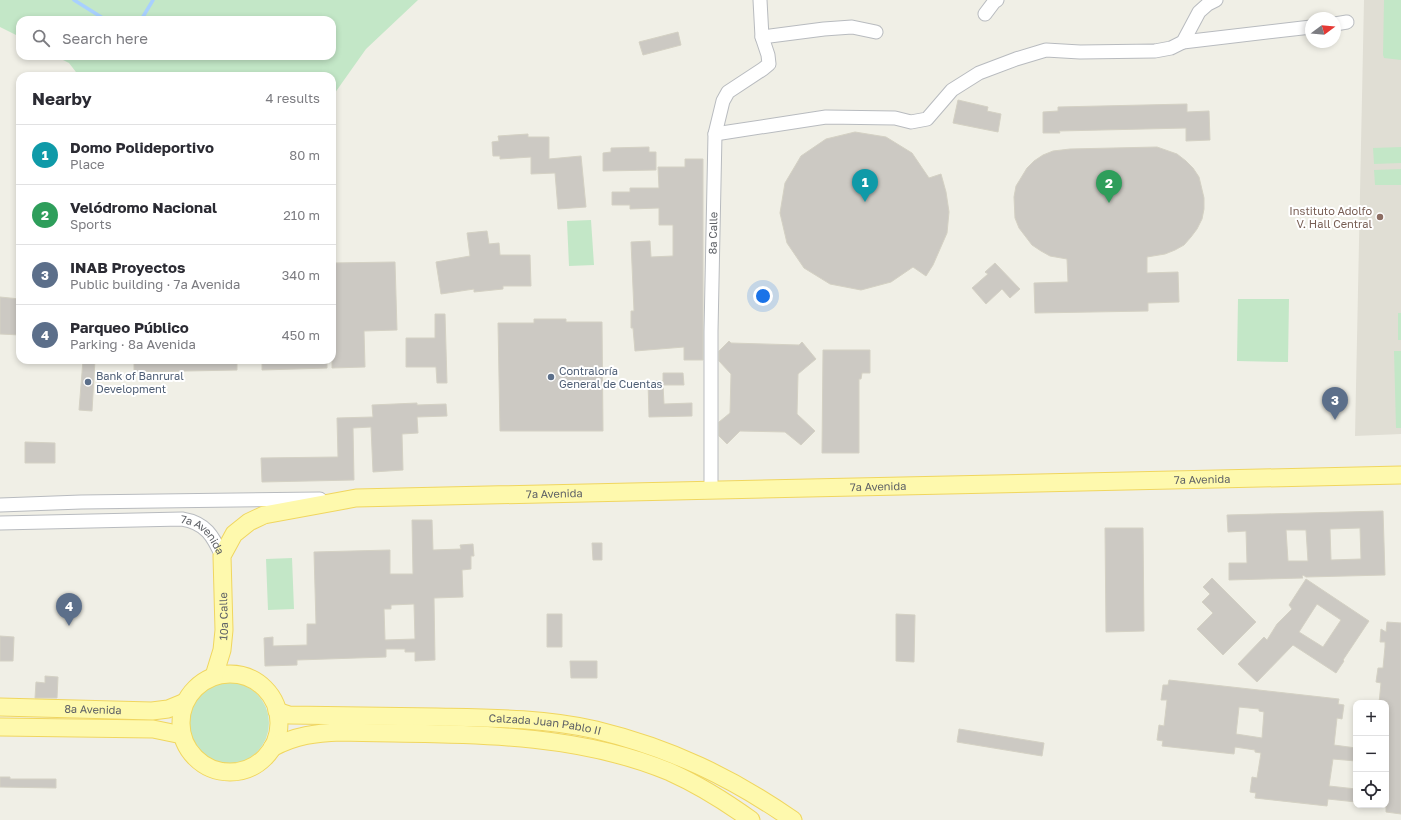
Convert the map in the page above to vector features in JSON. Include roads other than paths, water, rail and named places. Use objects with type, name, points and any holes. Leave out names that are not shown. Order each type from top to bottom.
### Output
[{"type":"main road","name":"7a Avenida","points":[[222,556],[234,534],[249,522],[258,518],[356,498],[1401,475]]},
{"type":"main road","name":"10a Calle","points":[[214,676],[222,650],[224,630],[222,556]]},
{"type":"main road","points":[[234,674],[253,680],[264,688],[272,698],[277,711],[279,723],[277,736],[272,748],[264,758],[254,766],[242,771],[229,772],[216,770],[205,765],[195,757],[187,747],[182,735],[182,712],[185,702],[192,691],[202,682],[214,676],[234,674]]},
{"type":"main road","name":"8a Avenida","points":[[0,707],[152,711],[168,708],[185,702]]},
{"type":"main road","name":"Calzada Juan Pablo II","points":[[277,711],[289,715],[502,718],[547,722],[596,730],[683,758],[724,777],[767,802],[793,820]]},
{"type":"main road","name":"8a Avenida","points":[[0,727],[153,729],[182,735]]},
{"type":"main road","name":"Calzada Juan Pablo II","points":[[272,748],[287,740],[301,736],[342,732],[499,736],[542,740],[593,749],[639,761],[671,773],[724,801],[751,820]]},
{"type":"street","name":"8a Calle","points":[[711,491],[711,339],[715,134],[723,101],[728,92],[769,64],[768,55],[762,38],[760,0]]},
{"type":"street","points":[[985,14],[997,0]]},
{"type":"street","points":[[1183,42],[1199,12],[1208,4],[1216,0]]},
{"type":"street","points":[[762,38],[824,29],[852,27],[876,32]]},
{"type":"street","points":[[715,134],[826,117],[895,118],[910,122],[927,119],[952,90],[980,73],[1016,59],[1046,50],[1080,52],[1155,51],[1171,48],[1183,42],[1305,27]]},
{"type":"street","name":"7a Avenida","points":[[0,505],[82,502],[356,498]]},
{"type":"street","name":"7a Avenida","points":[[0,523],[189,520],[204,527],[214,538],[222,556]]},
{"type":"waterway","points":[[74,0],[100,16]]},
{"type":"waterway","points":[[143,16],[153,0]]},
{"type":"place","name":"Domo Polideportivo","points":[[865,202]]},
{"type":"place","name":"Velódromo Nacional","points":[[1109,203]]},
{"type":"place","name":"Instituto Adolfo V. Hall Central","points":[[1380,217]]},
{"type":"place","name":"Contraloría General de Cuentas","points":[[551,377]]},
{"type":"place","name":"Bank of Banrural Development","points":[[88,382]]},
{"type":"place","name":"INAB Proyectos","points":[[1335,420]]},
{"type":"place","name":"Parqueo Público","points":[[69,626]]}]
